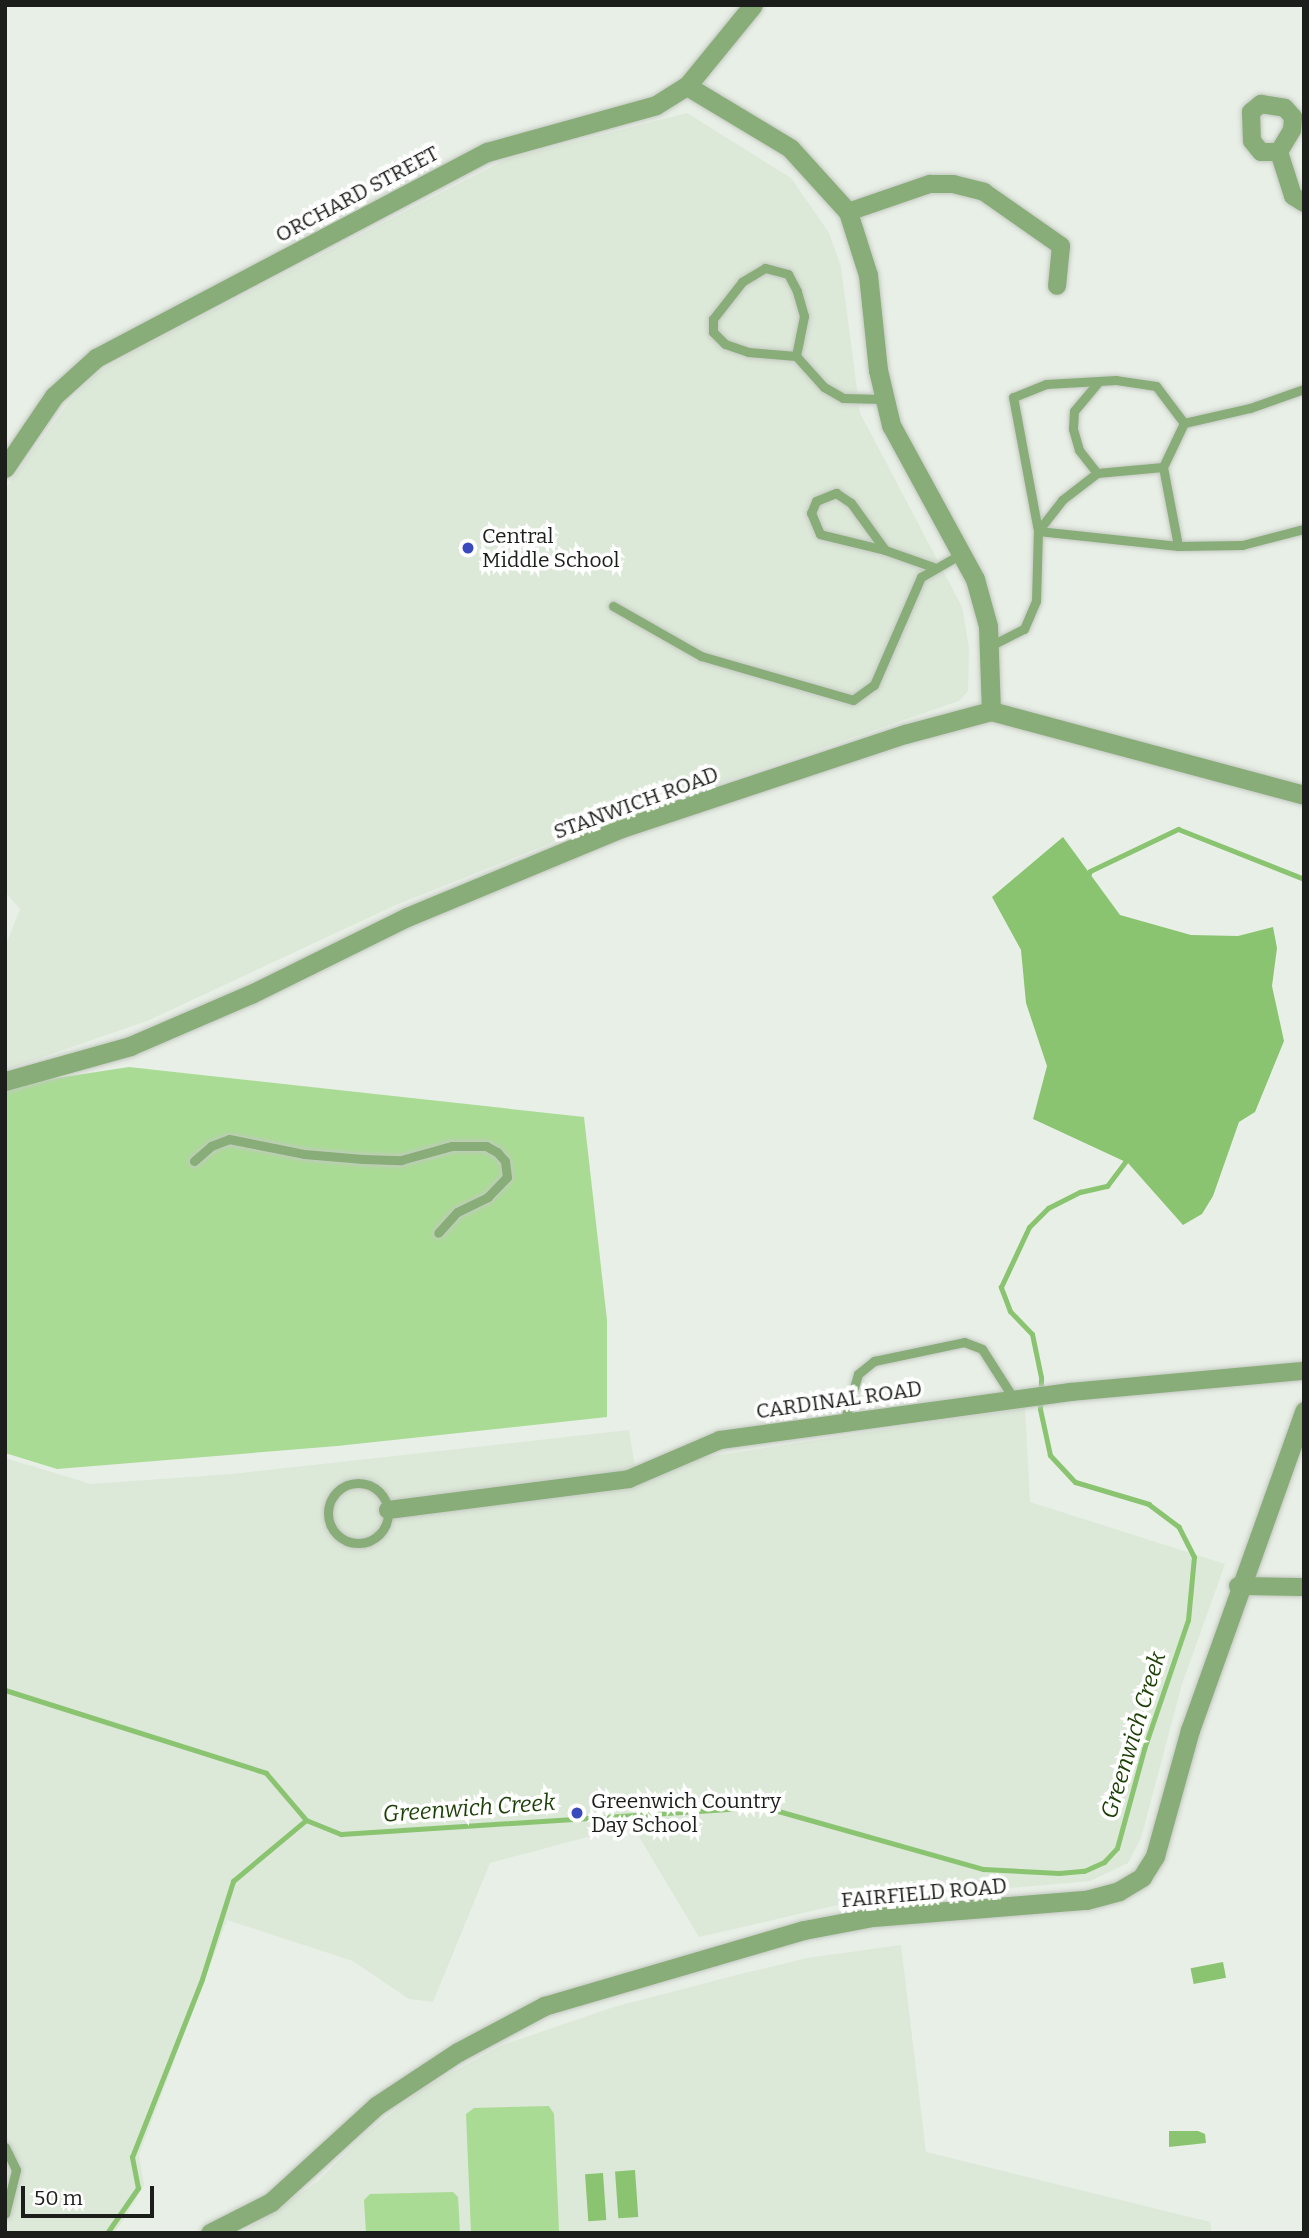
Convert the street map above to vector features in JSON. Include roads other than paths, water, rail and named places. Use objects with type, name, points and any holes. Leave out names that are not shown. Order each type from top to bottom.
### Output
[{"type":"street","name":"ORCHARD STREET","points":[[5,468],[67,382],[138,334],[487,152],[531,137],[628,116],[687,86],[753,5]]},
{"type":"street","points":[[687,86],[790,148],[848,212],[868,275],[883,399],[906,459],[963,553],[975,579],[990,646],[991,711]]},
{"type":"street","points":[[1279,152],[1293,196],[1304,203]]},
{"type":"street","points":[[848,212],[930,184],[953,184],[984,192],[1061,246],[1057,286]]},
{"type":"street","name":"STANWICH ROAD","points":[[5,1081],[130,1046],[220,1008],[407,917],[619,829],[905,734],[991,711],[1304,795]]},
{"type":"street","name":"CARDINAL ROAD","points":[[388,1510],[629,1479],[720,1440],[1014,1399],[1304,1371]]},
{"type":"street","name":"FAIRFIELD ROAD","points":[[210,2233],[271,2202],[376,2106],[458,2052],[544,2006],[804,1930],[873,1917],[1086,1900],[1119,1891],[1142,1877],[1156,1856],[1190,1730],[1238,1586],[1304,1411]]},
{"type":"street","points":[[1238,1586],[1304,1587]]},
{"type":"lane","points":[[796,356],[804,316],[797,291],[788,274],[765,268],[742,282],[723,302],[713,319],[713,332],[724,344],[748,352],[796,356],[833,393],[883,399]]},
{"type":"lane","points":[[1097,473],[1079,450],[1073,429],[1074,411],[1083,395],[1099,381]]},
{"type":"lane","points":[[990,646],[1024,629],[1036,601],[1038,531],[1013,397],[1046,384],[1099,381],[1156,386],[1184,423]]},
{"type":"lane","points":[[1184,423],[1250,408],[1304,389]]},
{"type":"lane","points":[[1178,546],[1163,467],[1184,423]]},
{"type":"lane","points":[[1038,531],[1062,499],[1097,473],[1163,467]]},
{"type":"lane","points":[[885,550],[851,503],[836,493],[816,501],[811,513],[820,534],[885,550],[933,567]]},
{"type":"lane","points":[[1038,531],[1178,546],[1242,544],[1304,529]]},
{"type":"lane","points":[[613,606],[701,656],[853,700],[874,685],[921,578],[933,567],[963,553]]},
{"type":"lane","points":[[194,1161],[211,1146],[229,1139],[304,1154],[363,1159],[401,1160],[461,1146],[486,1146],[498,1152],[505,1161],[507,1177],[488,1197],[457,1212],[438,1233]]},
{"type":"lane","points":[[844,1422],[858,1374],[874,1361],[964,1342],[982,1349],[1014,1399]]},
{"type":"lane","points":[[352,1483],[380,1492],[388,1510],[377,1537],[359,1544],[334,1532],[328,1513],[334,1494],[352,1483]]},
{"type":"lane","points":[[5,2147],[16,2170],[5,2214]]},
{"type":"waterway","name":"Greenwich Creek","points":[[1088,876],[1090,871],[1178,829],[1304,879]]},
{"type":"waterway","name":"Greenwich Creek","points":[[5,1690],[266,1773],[306,1820],[341,1834],[764,1807],[983,1869],[1059,1873],[1084,1871],[1104,1862],[1117,1848],[1144,1749],[1188,1620],[1194,1557],[1179,1527],[1149,1504],[1075,1482],[1050,1455],[1040,1409],[1041,1377],[1032,1334],[1010,1311],[1001,1287],[1029,1227],[1048,1208],[1080,1192],[1107,1186],[1127,1159]]},
{"type":"waterway","points":[[107,2233],[138,2188],[132,2157],[202,1979],[233,1881],[306,1820]]},
{"type":"place","name":"Central Middle School","points":[[468,548]]},
{"type":"place","name":"Greenwich Country Day School","points":[[577,1813]]}]
